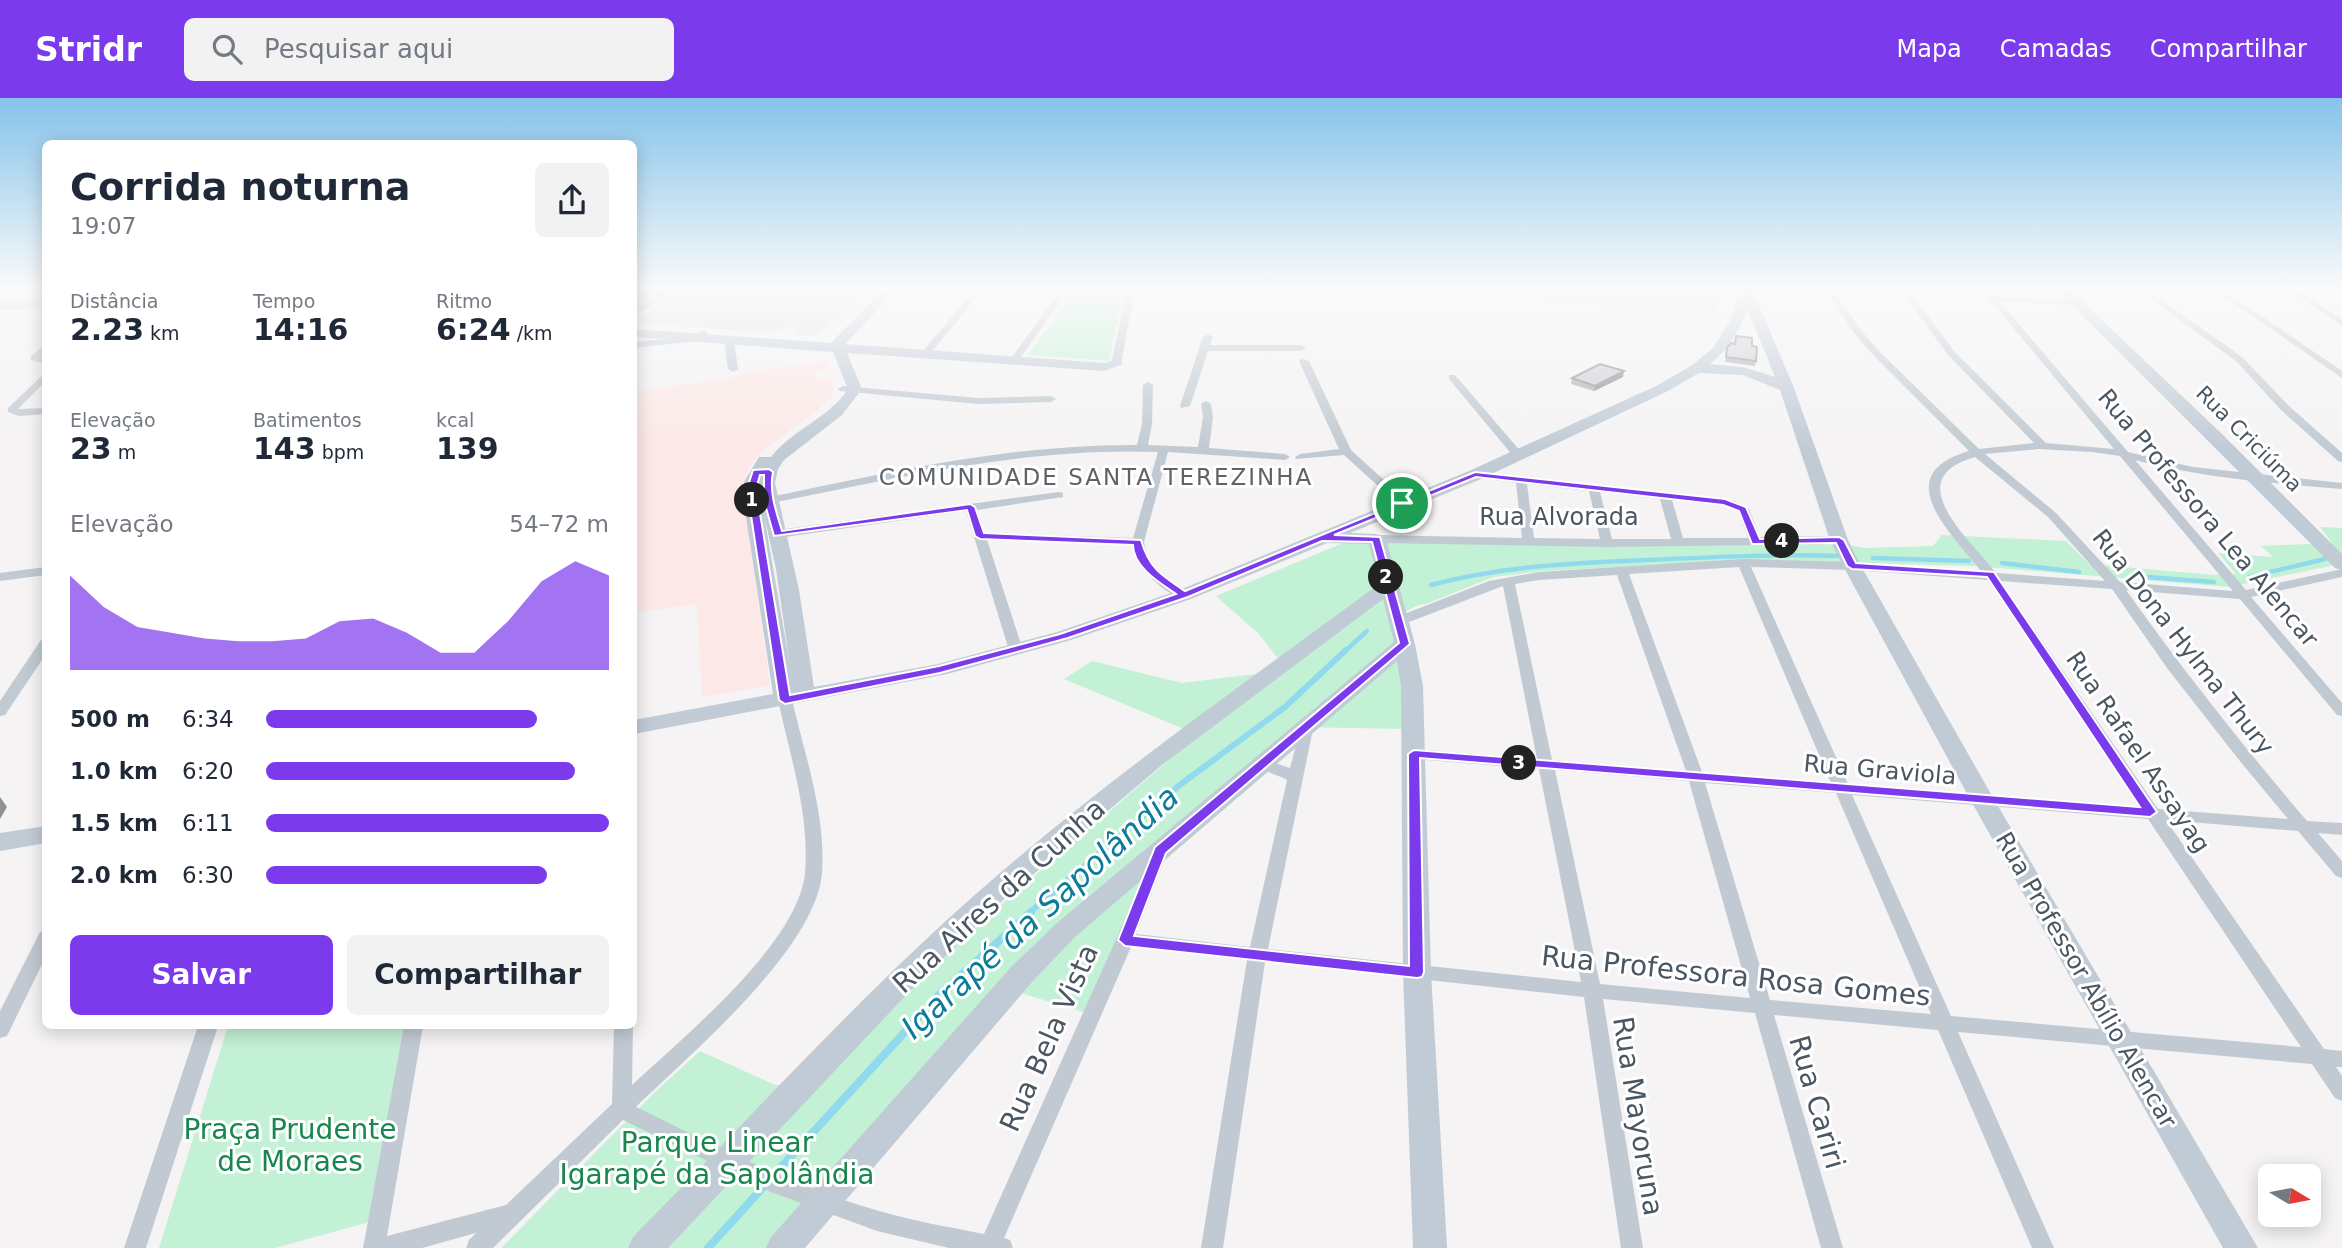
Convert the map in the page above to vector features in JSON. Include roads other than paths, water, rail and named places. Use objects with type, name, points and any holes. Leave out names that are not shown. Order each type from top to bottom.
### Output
[{"type":"street","points":[[729,343],[733,369]]},
{"type":"street","points":[[783,343],[830,345],[833,343]]},
{"type":"street","points":[[797,343],[1116,363],[1120,343]]},
{"type":"street","points":[[927,352],[935,343]]},
{"type":"street","points":[[1016,358],[1027,343]]},
{"type":"street","points":[[1185,405],[1207,343]]},
{"type":"street","points":[[637,726],[932,671],[1016,650],[1184,595],[1475,475],[1661,389],[1696,369],[1718,351],[1723,343]]},
{"type":"street","name":"Rua Professor Abílio Alencar","points":[[1768,343],[1839,540],[1852,566],[1983,801],[2241,1248]]},
{"type":"street","name":"Rua Dona Hylma Thury","points":[[1867,343],[1976,452],[2052,515],[2118,587],[2188,685],[2244,757],[2342,872]]},
{"type":"street","points":[[1943,343],[2043,446]]},
{"type":"street","name":"Rua Professora Lea Alencar","points":[[2032,343],[2241,595],[2342,712]]},
{"type":"street","name":"Rua Criciúma","points":[[2119,343],[2342,564]]},
{"type":"street","points":[[2216,343],[2239,359],[2285,408],[2342,459]]},
{"type":"street","points":[[2295,343],[2342,375]]},
{"type":"street","points":[[830,345],[849,389]]},
{"type":"street","points":[[1206,348],[1301,348]]},
{"type":"street","points":[[42,351],[34,358],[42,360]]},
{"type":"street","points":[[1718,351],[1723,363],[1731,367],[1783,379]]},
{"type":"street","points":[[1304,360],[1346,452],[1402,503]]},
{"type":"street","points":[[1696,369],[1731,367]]},
{"type":"street","points":[[1452,377],[1518,455]]},
{"type":"street","points":[[42,379],[12,410],[19,413],[42,411]]},
{"type":"street","points":[[1142,447],[1147,424],[1148,385]]},
{"type":"street","points":[[849,389],[978,401],[1051,399]]},
{"type":"street","points":[[794,698],[791,599],[778,534],[752,485],[771,453],[834,406],[849,389]]},
{"type":"street","points":[[1203,451],[1208,417],[1206,404]]},
{"type":"street","name":"Rua Rafael Assayag","points":[[2342,486],[2173,467],[2127,454],[2043,446],[1976,452],[1956,457],[1939,468],[1933,486],[1942,511],[1990,574],[2342,1092]]},
{"type":"street","points":[[761,502],[931,467],[1052,450],[1142,447],[1285,457]]},
{"type":"street","points":[[1164,449],[1138,542],[1138,553],[1151,570],[1184,595]]},
{"type":"street","points":[[1300,457],[1346,452]]},
{"type":"street","points":[[1475,475],[1725,502],[1743,509],[1756,542]]},
{"type":"street","points":[[1521,481],[1528,542]]},
{"type":"street","points":[[1594,489],[1607,543]]},
{"type":"street","points":[[778,534],[1059,495]]},
{"type":"street","points":[[1665,495],[1678,542]]},
{"type":"street","points":[[477,1248],[508,1215],[622,1110],[755,975],[783,938],[808,897],[815,844],[761,502]]},
{"type":"street","points":[[970,507],[1016,650]]},
{"type":"street","points":[[980,536],[1138,542]]},
{"type":"street","name":"Rua Alvorada","points":[[1321,538],[1607,543],[1839,540]]},
{"type":"street","points":[[1377,539],[1402,633],[1412,686],[1417,972],[1430,1248]]},
{"type":"street","points":[[783,1248],[1022,974],[1090,907],[1359,683],[1402,633],[1508,580],[1743,564],[1852,566],[1990,574],[2118,587],[2241,595],[2342,573]]},
{"type":"street","points":[[1743,564],[2043,1248]]},
{"type":"street","name":"Rua Cariri","points":[[1622,571],[1696,778],[1832,1248]]},
{"type":"street","points":[[0,577],[42,572]]},
{"type":"street","name":"Rua Mayoruna","points":[[1508,580],[1548,765],[1592,991],[1632,1248]]},
{"type":"street","name":"Rua Aires da Cunha","points":[[645,1248],[733,1166],[899,984],[994,893],[1154,760],[1389,586]]},
{"type":"street","points":[[0,712],[42,649]]},
{"type":"street","points":[[1359,683],[1382,677],[1412,686]]},
{"type":"street","points":[[1212,1248],[1257,956],[1306,729]]},
{"type":"street","name":"Rua Graviola","points":[[1414,754],[2342,829]]},
{"type":"street","points":[[1263,764],[1282,770],[1296,779]]},
{"type":"street","points":[[0,842],[42,835]]},
{"type":"street","name":"Rua Bela Vista","points":[[994,1247],[1150,882],[1160,850]]},
{"type":"street","name":"Rua Professora Rosa Gomes","points":[[1125,940],[1592,991],[2342,1059]]},
{"type":"street","points":[[0,1030],[42,945]]},
{"type":"street","points":[[135,1248],[207,1029]]},
{"type":"street","points":[[374,1248],[412,1029]]},
{"type":"street","points":[[622,1110],[623,1029]]},
{"type":"street","points":[[622,1110],[733,1166],[800,1193],[897,1226],[994,1247]]},
{"type":"street","points":[[383,1248],[508,1215]]},
{"type":"waterway","name":"Igarapé da Sapolândia","points":[[1431,585],[1484,574],[1565,564],[1743,556],[1839,556]]},
{"type":"waterway","name":"Igarapé da Sapolândia","points":[[1873,558],[1969,561]]},
{"type":"waterway","name":"Igarapé da Sapolândia","points":[[2249,577],[2325,559]]},
{"type":"waterway","name":"Igarapé da Sapolândia","points":[[2002,563],[2079,572]]},
{"type":"waterway","name":"Igarapé da Sapolândia","points":[[2132,576],[2214,582]]},
{"type":"waterway","name":"Igarapé da Sapolândia","points":[[1344,652],[1367,631]]},
{"type":"waterway","name":"Igarapé da Sapolândia","points":[[1029,913],[1181,784],[1285,707],[1346,650]]},
{"type":"waterway","name":"Igarapé da Sapolândia","points":[[772,1177],[938,996],[1031,912]]},
{"type":"waterway","name":"Igarapé da Sapolândia","points":[[708,1248],[766,1184]]},
{"type":"district","name":"COMUNIDADE SANTA TEREZINHA","points":[[1096,477]]},
{"type":"park label","name":"Praça Prudente de Moraes","points":[[290,1145]]},
{"type":"park label","name":"Parque Linear Igarapé da Sapolândia","points":[[717,1158]]}]
